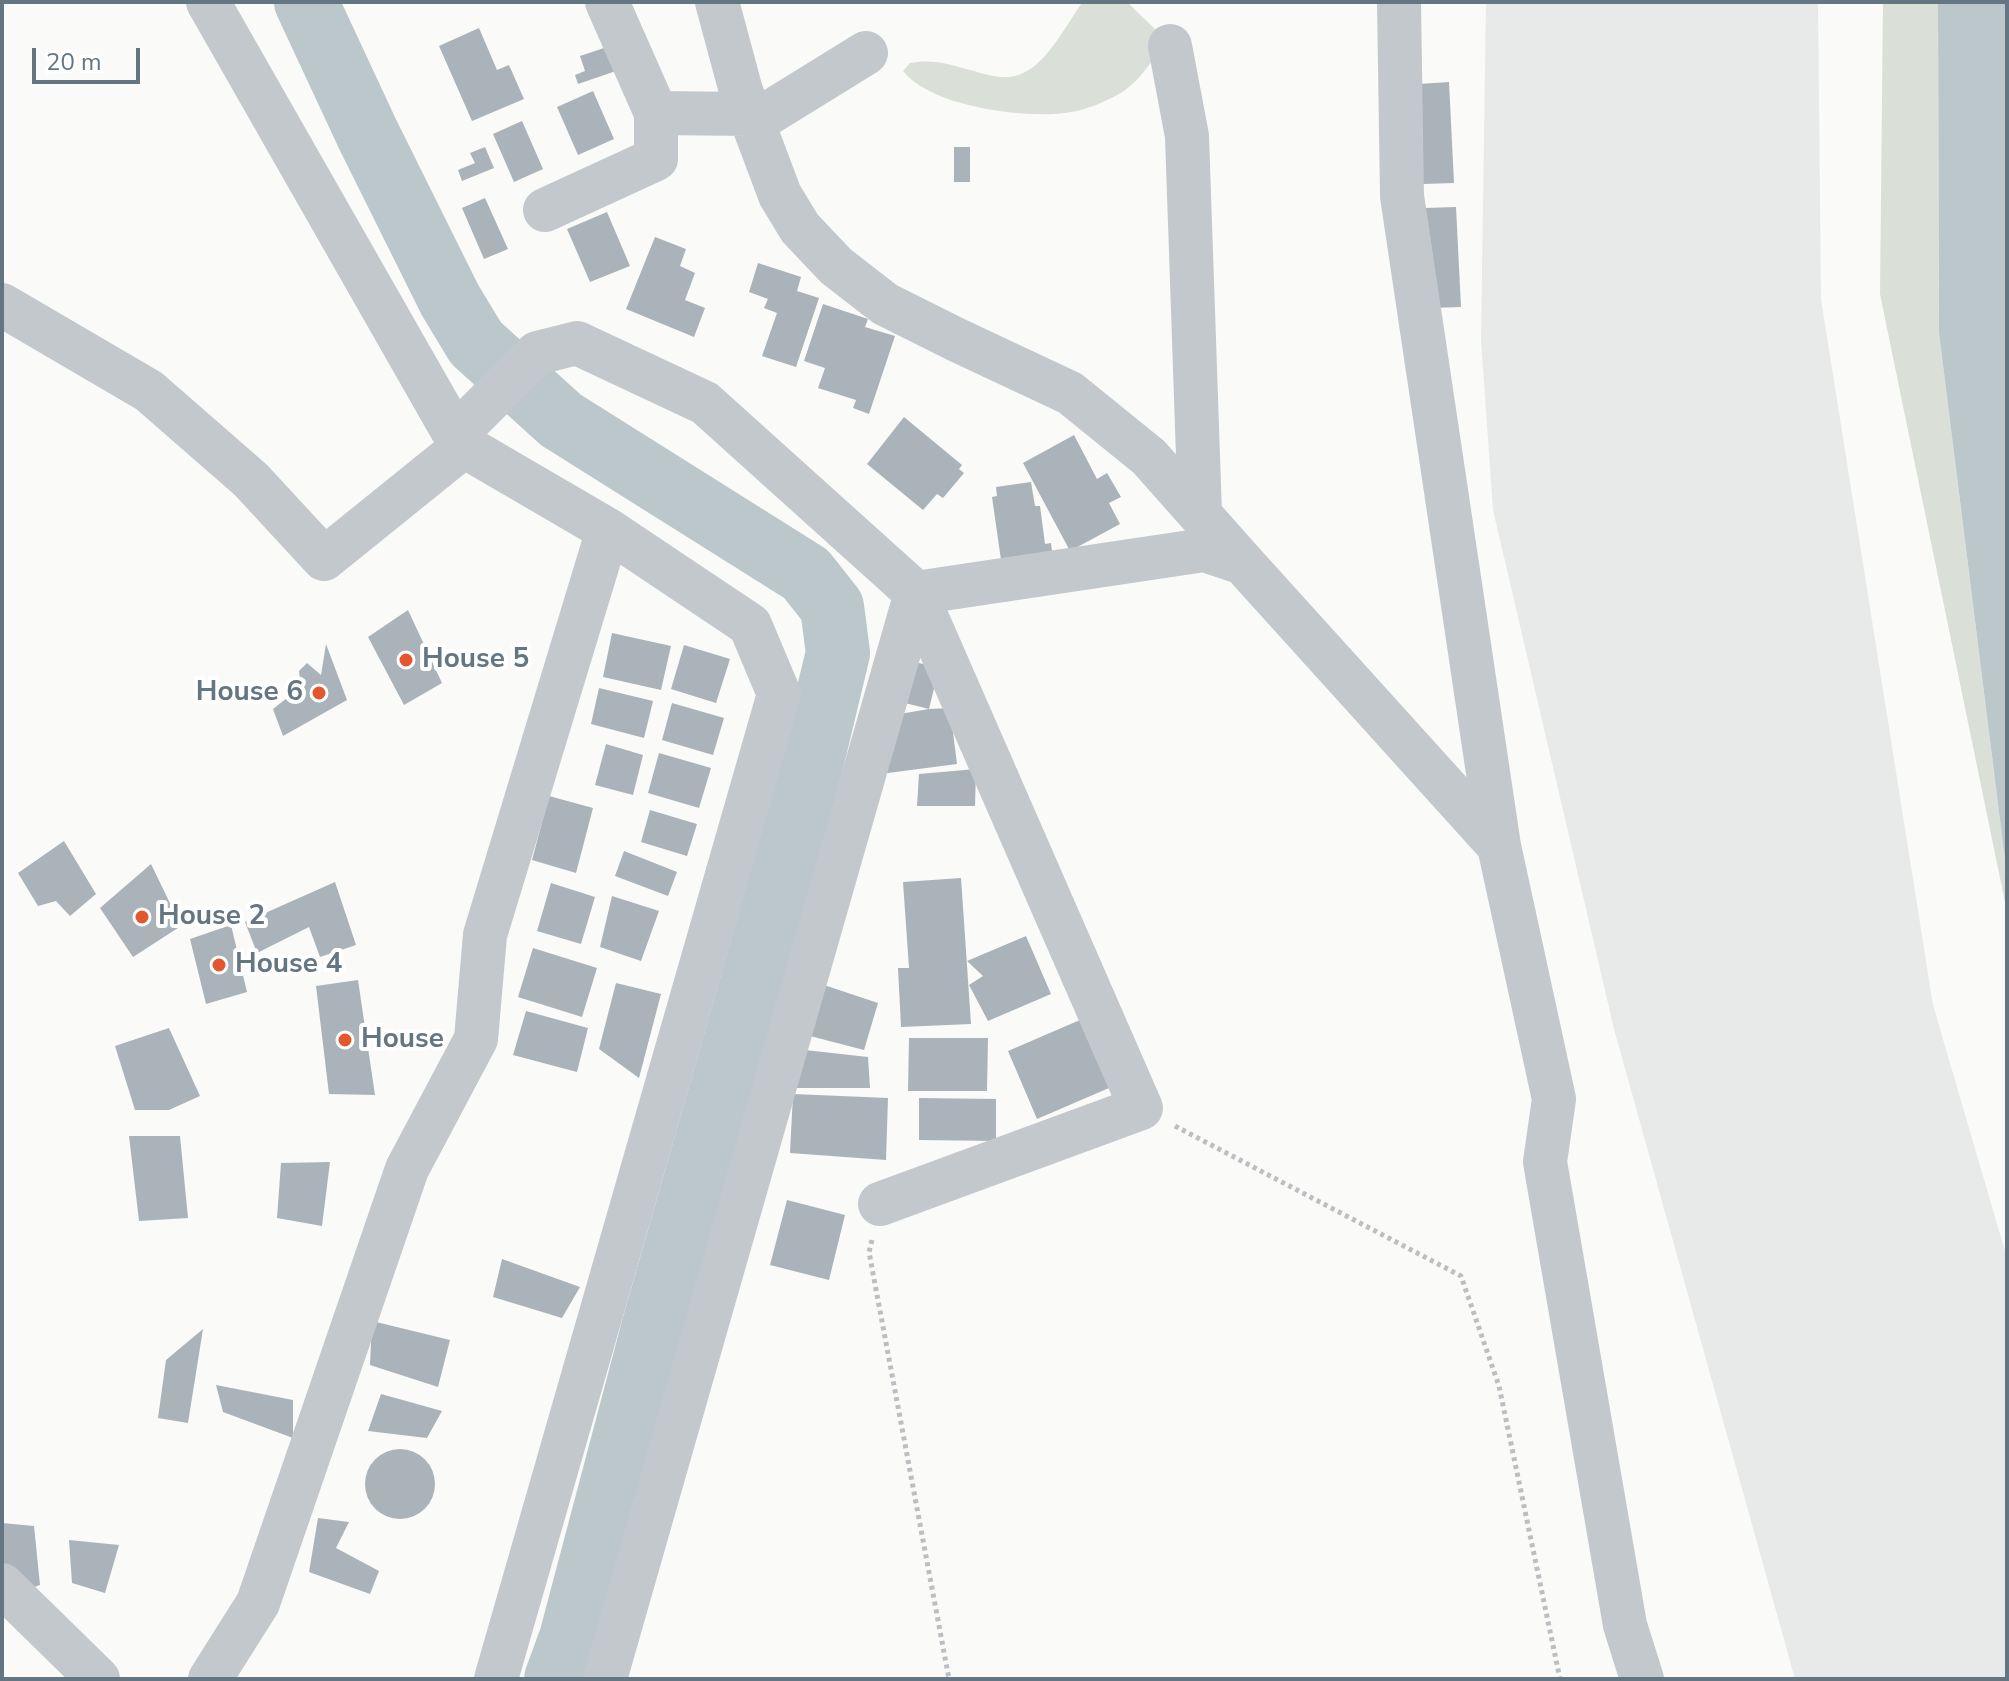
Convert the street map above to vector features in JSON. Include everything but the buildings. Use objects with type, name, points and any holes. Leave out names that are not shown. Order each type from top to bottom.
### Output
[{"type":"street","points":[[208,2],[459,440],[608,530],[750,625],[779,694],[496,1679]]},
{"type":"street","points":[[545,210],[656,159],[656,113],[607,2]]},
{"type":"street","points":[[717,2],[749,114],[780,195],[800,228],[836,266],[885,304],[1070,393],[1149,457],[1499,846]]},
{"type":"street","points":[[1399,2],[1402,196],[1499,846],[1554,1099],[1545,1162],[1625,1625],[1642,1679]]},
{"type":"street","points":[[1170,46],[1187,136],[1200,514]]},
{"type":"street","points":[[656,113],[764,116],[866,53]]},
{"type":"street","points":[[2,305],[149,391],[251,480],[324,559],[459,440],[537,353],[577,343],[705,403],[916,593],[1141,1108],[880,1204]]},
{"type":"street","points":[[210,1679],[258,1603],[407,1169],[476,1039],[485,935],[608,530]]},
{"type":"street","points":[[916,593],[1204,550],[1243,563]]},
{"type":"street","points":[[605,1679],[916,593]]},
{"type":"street","points":[[2,1585],[98,1679]]},
{"type":"path","points":[[1141,1108],[1461,1276],[1499,1386],[1560,1679]]},
{"type":"path","points":[[880,1204],[869,1252],[949,1679]]},
{"type":"shaded area","points":[[1085,2],[1127,2],[1156,30],[1159,51],[1130,87],[1095,105],[1053,114],[981,108],[935,94],[903,71],[910,63],[932,62],[997,77],[1026,72],[1045,56]]},
{"type":"shaded area","points":[[1486,2],[1818,2],[1821,299],[1933,1005],[2007,1258],[2007,1679],[1795,1679],[1614,1029],[1493,510],[1481,341]]},
{"type":"shaded area","points":[[1883,2],[1938,2],[1939,333],[2007,876],[2007,912],[1880,294]]},
{"type":"shaded area","points":[[1938,2],[2007,2],[2007,876],[1939,333]]},
{"type":"waterway","points":[[306,2],[450,300],[476,343],[561,420],[806,574],[832,607],[838,653],[813,757],[654,1325],[571,1638],[556,1679]]},
{"type":"place","name":"House 5","points":[[406,660]]},
{"type":"place","name":"House 6","points":[[319,693]]},
{"type":"place","name":"House 2","points":[[142,917]]},
{"type":"place","name":"House 4","points":[[219,965]]},
{"type":"place","name":"House","points":[[345,1040]]}]
